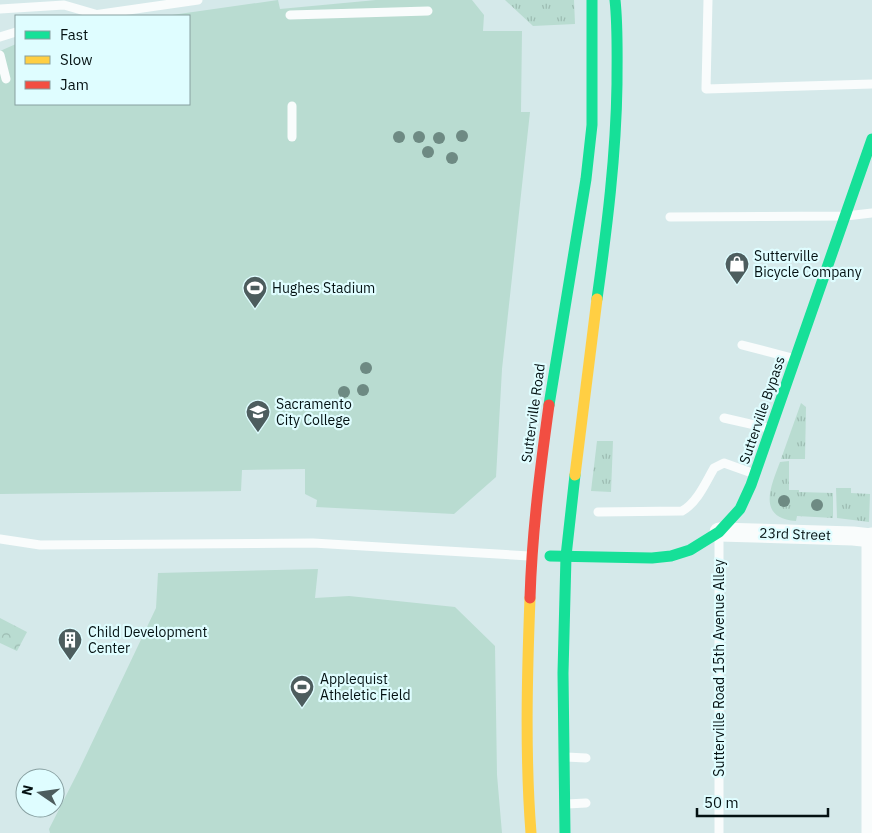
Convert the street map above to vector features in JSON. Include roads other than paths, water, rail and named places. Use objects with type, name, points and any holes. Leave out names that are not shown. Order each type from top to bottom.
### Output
[{"type":"main road","name":"Sutterville Road","points":[[531,833],[528,650],[531,556],[537,489],[586,179],[592,125],[594,15],[592,0]]},
{"type":"main road","points":[[565,833],[564,757],[567,716],[566,556],[580,424],[607,224],[615,143],[618,28],[615,0]]},
{"type":"main road","name":"Sutterville Bypass","points":[[531,556],[652,558],[671,556],[690,550],[710,539],[740,509],[755,474],[872,140]]},
{"type":"street","name":"23rd Street","points":[[719,532],[871,537]]},
{"type":"street","points":[[871,537],[871,833]]},
{"type":"lane","points":[[0,9],[64,6],[98,15],[143,12],[198,0]]},
{"type":"lane","points":[[708,0],[706,89],[872,84]]},
{"type":"lane","points":[[290,16],[428,11]]},
{"type":"lane","points":[[0,38],[15,32]]},
{"type":"lane","points":[[0,55],[6,79]]},
{"type":"lane","points":[[292,106],[292,137]]},
{"type":"lane","points":[[670,217],[846,216],[872,213]]},
{"type":"lane","points":[[742,345],[796,359]]},
{"type":"lane","points":[[724,418],[771,429]]},
{"type":"lane","points":[[598,512],[682,511],[695,500],[714,468],[724,463],[755,474]]},
{"type":"lane","name":"Sutterville Road 15th Avenue Alley","points":[[719,532],[719,833]]},
{"type":"lane","points":[[1,541],[40,544],[314,543],[531,556]]},
{"type":"lane","points":[[564,757],[586,758]]},
{"type":"lane","points":[[565,804],[586,803]]},
{"type":"place","name":"Sutterville Bicycle Company","points":[[737,285]]},
{"type":"place","name":"Hughes Stadium","points":[[255,309]]},
{"type":"place","name":"Sacramento City College","points":[[258,433]]},
{"type":"place","name":"Child Development Center","points":[[70,661]]},
{"type":"place","name":"Applequist Atheletic Field","points":[[302,708]]}]
